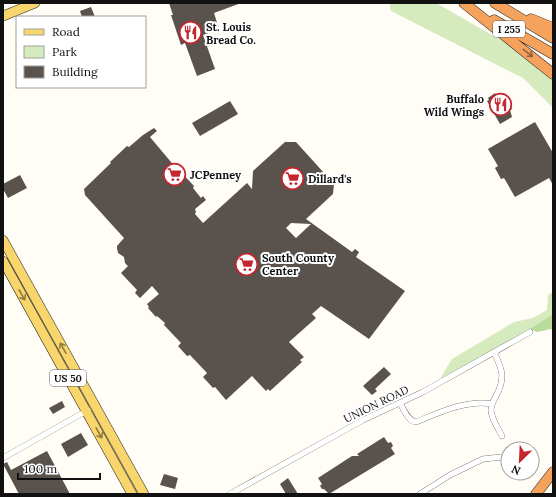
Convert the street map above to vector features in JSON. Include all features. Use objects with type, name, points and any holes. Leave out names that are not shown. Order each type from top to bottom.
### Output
[{"type":"highway","name":"I 255","points":[[464,3],[553,54]]},
{"type":"highway","points":[[464,3],[553,74]]},
{"type":"highway","name":"I 255","points":[[494,3],[553,38]]},
{"type":"highway","points":[[508,10],[553,28]]},
{"type":"highway","points":[[536,494],[553,472]]},
{"type":"main road","points":[[3,16],[35,3]]},
{"type":"main road","name":"US 50","points":[[3,240],[6,259],[132,494]]},
{"type":"main road","name":"US 50","points":[[6,259],[95,406],[144,494]]},
{"type":"street","name":"UNION ROAD","points":[[230,494],[363,420],[423,392],[530,332]]},
{"type":"street","points":[[494,352],[502,370],[502,382],[492,404],[491,414],[502,436]]},
{"type":"street","points":[[400,403],[412,422],[416,422],[439,412],[472,404],[492,404]]},
{"type":"street","points":[[3,458],[95,406]]},
{"type":"street","points":[[420,494],[450,475],[483,459],[500,457]]},
{"type":"green space","points":[[389,3],[436,3],[506,43],[526,57],[553,80],[553,108],[523,78],[391,11]]},
{"type":"green space","points":[[553,292],[553,314],[530,329],[442,378],[441,377],[452,359],[514,322],[533,318],[547,310],[548,295]]},
{"type":"green space","points":[[553,314],[553,332],[551,329],[537,332],[530,329]]},
{"type":"building","points":[[169,3],[241,3],[214,13],[219,29],[203,35],[215,69],[197,76],[185,43],[181,45],[171,15],[173,15]]},
{"type":"building","points":[[91,7],[95,16],[82,16],[80,11]]},
{"type":"building","name":"Buffalo Wild Wings","points":[[495,93],[496,95],[500,93],[512,109],[510,110],[512,117],[500,124],[487,101],[489,100],[488,98]]},
{"type":"building","points":[[230,101],[238,114],[200,136],[192,123]]},
{"type":"building","points":[[535,122],[553,153],[553,185],[549,178],[515,197],[504,178],[501,179],[495,168],[498,166],[488,149]]},
{"type":"building","name":"South County Center","points":[[154,128],[157,131],[150,137],[176,168],[194,186],[193,188],[201,198],[203,196],[206,200],[195,209],[195,214],[203,223],[247,183],[252,189],[253,171],[285,142],[296,142],[334,184],[333,194],[306,219],[352,252],[355,249],[359,252],[356,257],[405,291],[369,339],[321,306],[312,314],[316,318],[289,342],[304,357],[300,360],[302,362],[270,391],[268,389],[266,391],[252,376],[226,400],[215,387],[213,388],[203,377],[207,373],[190,355],[187,356],[178,346],[181,343],[164,325],[165,323],[157,316],[156,317],[148,308],[149,307],[147,304],[159,294],[152,286],[140,298],[135,293],[137,290],[121,273],[128,266],[125,263],[124,257],[118,253],[117,248],[124,238],[85,195],[84,189],[111,163],[110,162],[127,146],[129,147]],"holes":[[[291,223],[311,224],[296,238],[286,228]]]},
{"type":"building","points":[[20,175],[27,188],[8,198],[3,189],[3,184]]},
{"type":"building","points":[[384,367],[391,374],[375,389],[377,391],[372,395],[363,386]]},
{"type":"building","points":[[62,401],[65,407],[53,414],[49,408]]},
{"type":"building","points":[[81,433],[88,445],[68,457],[61,444]]},
{"type":"building","points":[[384,437],[388,443],[391,442],[393,446],[391,448],[395,454],[329,494],[322,489],[320,486],[322,484],[318,478],[352,456],[359,456],[357,454]]},
{"type":"building","points":[[47,451],[70,494],[19,494],[3,464],[7,462],[11,470]]},
{"type":"building","points":[[164,474],[178,478],[175,489],[160,485]]},
{"type":"building","points":[[288,478],[298,494],[286,494],[280,484]]},
{"type":"place","name":"St. Louis Bread Co.","points":[[191,33]]},
{"type":"place","name":"Buffalo Wild Wings","points":[[500,105]]},
{"type":"place","name":"JCPenney","points":[[174,175]]},
{"type":"place","name":"Dillard's","points":[[292,179]]},
{"type":"place","name":"South County Center","points":[[246,264]]}]
